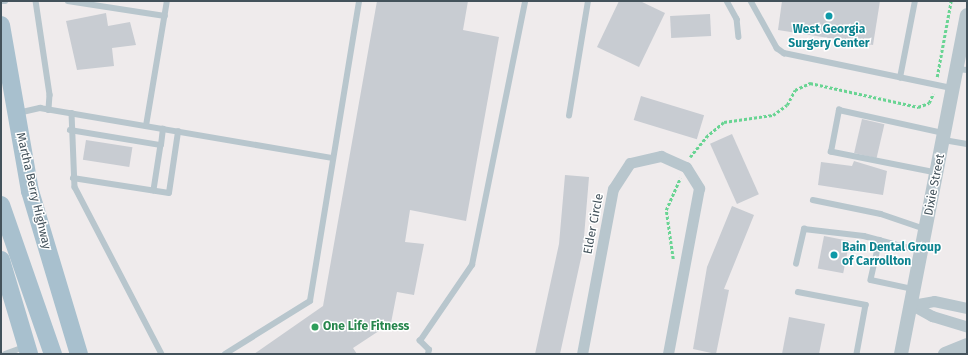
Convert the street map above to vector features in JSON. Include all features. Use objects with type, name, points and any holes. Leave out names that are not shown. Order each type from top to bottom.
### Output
[{"type":"main road","name":"Martha Berry Highway","points":[[1,25],[30,191],[79,354]]},
{"type":"main road","points":[[1,204],[53,354]]},
{"type":"main road","points":[[2,268],[10,301],[28,350]]},
{"type":"street","name":"Dixie Street","points":[[901,354],[916,290],[953,88],[962,69],[967,15]]},
{"type":"street","name":"Elder Circle","points":[[582,354],[613,189],[630,163],[661,156],[686,167]]},
{"type":"street","points":[[668,354],[700,188],[686,167]]},
{"type":"street","points":[[912,305],[934,301],[967,308]]},
{"type":"street","points":[[912,305],[932,316],[967,327]]},
{"type":"street","points":[[945,354],[967,345]]},
{"type":"lane","points":[[36,1],[50,95],[49,110]]},
{"type":"lane","points":[[68,1],[165,16]]},
{"type":"lane","points":[[146,126],[167,1]]},
{"type":"lane","points":[[225,354],[310,301],[360,1]]},
{"type":"lane","points":[[428,354],[429,350],[420,341],[472,265],[525,1]]},
{"type":"lane","points":[[569,116],[588,1]]},
{"type":"lane","points":[[727,1],[737,19],[739,37]]},
{"type":"lane","points":[[751,1],[777,48],[784,53],[953,88]]},
{"type":"lane","points":[[900,78],[915,1]]},
{"type":"lane","points":[[16,113],[49,110],[72,113],[333,158]]},
{"type":"lane","points":[[937,174],[831,152],[839,110],[967,144]]},
{"type":"lane","points":[[72,113],[70,130],[73,178],[162,354]]},
{"type":"lane","points":[[154,190],[163,129]]},
{"type":"lane","points":[[70,130],[161,145]]},
{"type":"lane","points":[[73,178],[169,193],[178,132]]},
{"type":"lane","points":[[813,200],[881,214],[927,229]]},
{"type":"lane","points":[[796,264],[804,230],[841,232],[880,240],[923,252]]},
{"type":"lane","points":[[880,240],[871,280],[916,290]]},
{"type":"lane","points":[[798,292],[866,305],[856,354]]},
{"type":"lane","points":[[5,354],[28,350]]},
{"type":"path","points":[[674,267],[666,210],[692,152],[717,128],[734,119],[773,115],[782,111],[801,86],[819,83],[918,107],[929,104],[935,84],[952,1]]},
{"type":"building","points":[[377,1],[468,1],[463,30],[499,37],[466,221],[410,210],[405,242],[424,244],[414,295],[397,292],[391,323],[353,348],[357,354],[254,354],[323,306]]},
{"type":"building","points":[[619,1],[640,1],[665,13],[639,67],[597,47]]},
{"type":"building","name":"West Georgia Surgery Center","points":[[782,1],[880,1],[873,45],[778,30]]},
{"type":"building","points":[[106,13],[108,26],[130,22],[136,45],[112,48],[114,66],[77,70],[66,21]]},
{"type":"building","points":[[710,14],[711,36],[671,38],[670,16]]},
{"type":"building","points":[[641,96],[704,115],[697,139],[634,120]]},
{"type":"building","points":[[862,119],[884,124],[877,158],[854,153]]},
{"type":"building","points":[[732,134],[759,194],[737,204],[710,144]]},
{"type":"building","points":[[86,140],[132,147],[129,167],[83,160]]},
{"type":"building","points":[[854,161],[887,171],[883,195],[818,185],[821,162],[852,166]]},
{"type":"building","points":[[565,175],[589,177],[583,249],[560,354],[535,354],[559,244]]},
{"type":"building","points":[[732,206],[754,215],[724,289],[729,290],[716,354],[693,349],[707,267]]},
{"type":"building","name":"Bain Dental Group of Carrollton","points":[[824,236],[850,241],[843,273],[818,268]]},
{"type":"building","points":[[789,317],[825,324],[819,354],[782,354]]},
{"type":"place","name":"West Georgia Surgery Center","points":[[829,16]]},
{"type":"place","name":"Bain Dental Group of Carrollton","points":[[834,255]]},
{"type":"place","name":"One Life Fitness","points":[[315,327]]}]
